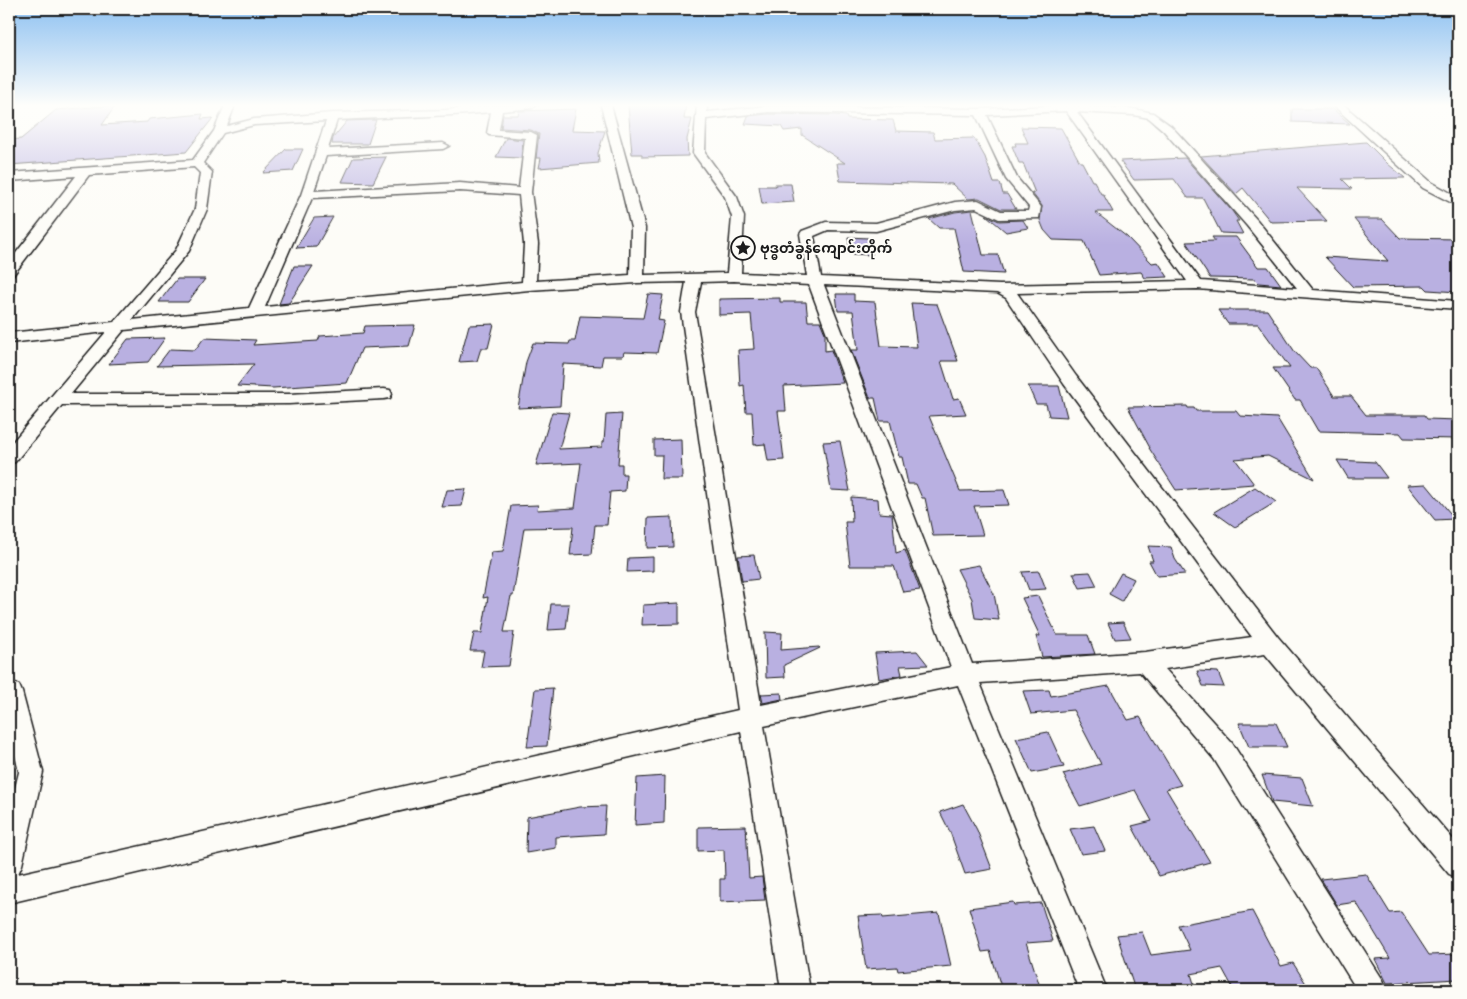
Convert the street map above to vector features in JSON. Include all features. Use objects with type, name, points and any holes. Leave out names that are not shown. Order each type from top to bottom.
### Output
[{"type":"street","points":[[197,163],[205,152]]},
{"type":"street","points":[[255,312],[307,195],[321,153],[345,152]]},
{"type":"street","points":[[529,152],[525,192],[531,244],[529,286]]},
{"type":"street","points":[[618,152],[638,228],[637,279]]},
{"type":"street","points":[[699,152],[731,196],[738,217],[734,278]]},
{"type":"street","points":[[999,152],[1012,180],[1035,206],[1034,216],[999,215],[978,204],[955,206],[876,228],[826,226],[807,234],[815,282],[965,674],[1093,990]]},
{"type":"street","points":[[1101,152],[1197,284]]},
{"type":"street","points":[[1188,152],[1252,223],[1309,294]]},
{"type":"street","points":[[1390,152],[1427,185],[1458,202]]},
{"type":"street","points":[[9,177],[197,163],[206,172],[201,209],[182,251],[9,458]]},
{"type":"street","points":[[9,271],[86,171]]},
{"type":"street","points":[[307,195],[460,187],[525,192]]},
{"type":"street","points":[[9,338],[529,286],[637,279],[734,278],[1000,289],[1197,284],[1458,305]]},
{"type":"street","points":[[694,279],[688,312],[751,718],[796,990]]},
{"type":"street","points":[[1000,289],[1011,295],[1070,380],[1270,644],[1458,865]]},
{"type":"street","points":[[58,400],[289,399],[384,394]]},
{"type":"street","points":[[9,890],[751,718],[965,674],[1146,662],[1270,644]]},
{"type":"street","points":[[1146,662],[1223,751],[1373,990]]},
{"type":"street","points":[[9,692],[11,692],[31,772],[9,865]]},
{"type":"building","points":[[9,152],[186,152],[186,152],[9,165]]},
{"type":"building","points":[[283,152],[302,152],[293,171],[263,173]]},
{"type":"building","points":[[499,152],[522,152],[521,158],[496,157]]},
{"type":"building","points":[[537,152],[598,152],[599,163],[539,168],[541,158],[536,158]]},
{"type":"building","points":[[632,152],[688,152],[688,156],[642,157],[642,154],[632,154]]},
{"type":"building","points":[[828,152],[982,152],[994,183],[1000,183],[1003,194],[1007,194],[1016,209],[1001,209],[979,198],[968,199],[952,184],[840,181],[837,163],[845,163]]},
{"type":"building","points":[[1014,152],[1074,152],[1113,212],[1095,212],[1127,237],[1152,263],[1158,262],[1168,277],[1145,278],[1141,272],[1099,275],[1084,241],[1053,240],[1044,230],[1040,220],[1042,206],[1032,193],[1035,193],[1023,163],[1019,163]]},
{"type":"building","points":[[1253,152],[1376,152],[1405,178],[1342,179],[1352,189],[1297,188],[1327,221],[1271,222],[1243,188],[1236,194],[1201,156]]},
{"type":"building","points":[[386,157],[373,183],[342,182],[353,158]]},
{"type":"building","points":[[1185,158],[1232,211],[1239,221],[1236,221],[1243,234],[1221,233],[1203,198],[1188,198],[1174,179],[1134,180],[1120,161]]},
{"type":"building","points":[[775,184],[791,184],[794,202],[762,204],[759,186],[776,186]]},
{"type":"building","points":[[972,210],[983,255],[998,255],[1004,274],[964,272],[954,228],[939,228],[929,219],[955,212]]},
{"type":"building","points":[[986,215],[999,221],[1023,220],[1028,228],[1006,232]]},
{"type":"building","points":[[333,217],[316,247],[296,248],[314,218]]},
{"type":"building","points":[[1354,219],[1382,219],[1400,238],[1458,239],[1458,292],[1428,290],[1424,286],[1353,287],[1325,257],[1388,261]]},
{"type":"building","points":[[848,237],[868,238],[868,240],[871,240],[872,255],[850,254]]},
{"type":"building","points":[[1212,237],[1236,237],[1258,267],[1268,267],[1281,285],[1259,283],[1255,279],[1210,278],[1186,242],[1215,241]]},
{"type":"building","points":[[294,266],[313,266],[289,303],[279,304]]},
{"type":"building","points":[[177,279],[205,279],[188,302],[159,302]]},
{"type":"building","points":[[648,294],[663,295],[658,320],[664,321],[657,353],[624,352],[623,356],[603,356],[601,366],[563,364],[560,406],[518,408],[526,362],[533,343],[569,344],[570,341],[575,341],[580,316],[643,318]]},
{"type":"building","points":[[836,294],[854,294],[854,301],[875,302],[881,346],[917,347],[911,303],[937,304],[958,361],[941,361],[953,399],[959,398],[966,414],[929,416],[960,491],[1004,490],[1009,505],[974,506],[983,535],[933,536],[925,498],[922,498],[916,484],[908,484],[902,457],[899,457],[890,421],[880,421],[875,398],[870,398],[851,350],[858,350],[853,311],[838,311]]},
{"type":"building","points":[[780,298],[780,302],[806,302],[808,321],[820,321],[825,333],[825,351],[831,350],[843,383],[784,386],[786,411],[778,411],[784,460],[768,461],[765,444],[754,445],[752,412],[746,412],[744,385],[740,386],[738,350],[754,349],[751,314],[719,315],[719,299]]},
{"type":"building","points":[[1218,310],[1267,310],[1295,352],[1310,368],[1316,368],[1334,396],[1351,396],[1366,415],[1424,415],[1427,419],[1458,420],[1458,439],[1404,438],[1400,433],[1318,431],[1300,400],[1295,400],[1273,368],[1290,368],[1258,324],[1228,324]]},
{"type":"building","points":[[494,324],[488,348],[481,348],[477,361],[459,362],[469,325]]},
{"type":"building","points":[[415,325],[409,346],[362,348],[347,383],[273,388],[237,386],[254,364],[157,366],[170,349],[195,350],[204,338],[256,340],[253,345],[318,341],[320,336],[363,333],[365,326]]},
{"type":"building","points":[[165,338],[148,362],[109,364],[128,339]]},
{"type":"building","points":[[1028,386],[1059,386],[1067,417],[1049,416],[1046,404],[1036,404]]},
{"type":"building","points":[[1187,406],[1188,408],[1194,408],[1196,411],[1236,411],[1240,416],[1277,418],[1314,479],[1268,456],[1235,459],[1254,484],[1176,490],[1149,448],[1128,407]]},
{"type":"building","points":[[552,412],[569,413],[559,449],[602,447],[606,415],[622,414],[618,464],[622,464],[622,474],[626,474],[625,491],[610,492],[607,525],[595,525],[592,554],[570,555],[573,527],[524,528],[513,596],[511,596],[504,632],[514,632],[509,666],[481,667],[484,651],[470,651],[474,633],[482,633],[488,597],[483,598],[492,552],[503,551],[511,506],[538,505],[537,510],[575,508],[581,463],[536,465]]},
{"type":"building","points":[[681,439],[682,479],[661,479],[662,455],[654,455],[654,440]]},
{"type":"building","points":[[840,441],[850,491],[831,490],[823,442]]},
{"type":"building","points":[[1337,460],[1375,462],[1387,478],[1348,478]]},
{"type":"building","points":[[1426,484],[1455,519],[1435,520],[1407,485]]},
{"type":"building","points":[[1255,487],[1276,502],[1235,527],[1214,512]]},
{"type":"building","points":[[466,489],[462,506],[442,507],[447,490]]},
{"type":"building","points":[[851,497],[878,499],[879,513],[892,514],[896,553],[905,550],[920,590],[903,592],[894,566],[850,566],[845,522],[852,522]]},
{"type":"building","points":[[672,517],[673,547],[647,548],[648,518]]},
{"type":"building","points":[[1148,546],[1171,547],[1175,559],[1185,574],[1157,576],[1149,561],[1153,561]]},
{"type":"building","points":[[754,555],[759,579],[742,581],[738,556]]},
{"type":"building","points":[[653,557],[653,571],[627,572],[628,558]]},
{"type":"building","points":[[979,565],[994,594],[999,620],[975,618],[972,599],[957,569]]},
{"type":"building","points":[[1039,571],[1046,589],[1029,590],[1022,572]]},
{"type":"building","points":[[1090,572],[1097,586],[1080,588],[1073,573]]},
{"type":"building","points":[[1121,573],[1134,579],[1122,601],[1109,594]]},
{"type":"building","points":[[1038,596],[1057,635],[1088,635],[1095,654],[1042,657],[1036,636],[1040,636],[1022,598]]},
{"type":"building","points":[[679,603],[679,624],[642,625],[643,605]]},
{"type":"building","points":[[551,604],[569,604],[566,629],[548,630]]},
{"type":"building","points":[[1123,622],[1131,638],[1115,639],[1108,623]]},
{"type":"building","points":[[765,632],[782,633],[781,650],[820,648],[784,665],[785,677],[766,678]]},
{"type":"building","points":[[917,651],[928,665],[900,666],[902,675],[879,679],[875,653]]},
{"type":"building","points":[[1197,671],[1218,672],[1224,687],[1203,686]]},
{"type":"building","points":[[1109,686],[1128,720],[1140,717],[1181,785],[1166,789],[1210,862],[1159,876],[1132,826],[1152,821],[1135,790],[1080,806],[1063,774],[1101,764],[1073,710],[1031,714],[1023,691],[1049,690],[1051,696]]},
{"type":"building","points":[[553,688],[547,746],[527,747],[535,689]]},
{"type":"building","points":[[781,693],[782,699],[763,703],[761,694]]},
{"type":"building","points":[[1239,723],[1276,723],[1287,747],[1249,747]]},
{"type":"building","points":[[1048,732],[1064,767],[1032,773],[1016,738]]},
{"type":"building","points":[[1262,775],[1302,778],[1313,806],[1272,802]]},
{"type":"building","points":[[665,776],[664,823],[635,825],[637,778]]},
{"type":"building","points":[[963,804],[977,830],[992,869],[965,874],[950,832],[940,812]]},
{"type":"building","points":[[606,806],[604,834],[556,837],[556,848],[526,853],[527,817],[580,807]]},
{"type":"building","points":[[746,826],[749,878],[762,877],[765,900],[720,902],[720,879],[725,879],[724,850],[698,851],[698,827]]},
{"type":"building","points":[[1094,826],[1105,851],[1081,854],[1070,829]]},
{"type":"building","points":[[1366,874],[1390,913],[1401,912],[1429,955],[1458,954],[1458,979],[1387,983],[1375,959],[1390,958],[1356,902],[1337,905],[1321,879]]},
{"type":"building","points":[[1013,902],[1014,905],[1041,903],[1053,941],[1026,943],[1041,990],[1002,990],[990,951],[982,952],[969,908]]},
{"type":"building","points":[[1252,911],[1281,966],[1293,963],[1310,990],[1234,990],[1222,968],[1191,974],[1196,990],[1135,990],[1117,935],[1142,932],[1151,955],[1190,950],[1178,925]]},
{"type":"building","points":[[939,913],[951,966],[898,971],[897,967],[866,969],[858,916],[882,915],[883,918]]},
{"type":"place","name":"ဗုဒ္ဓတံခွန်ကျောင်းတိုက်","points":[[743,248]]}]
